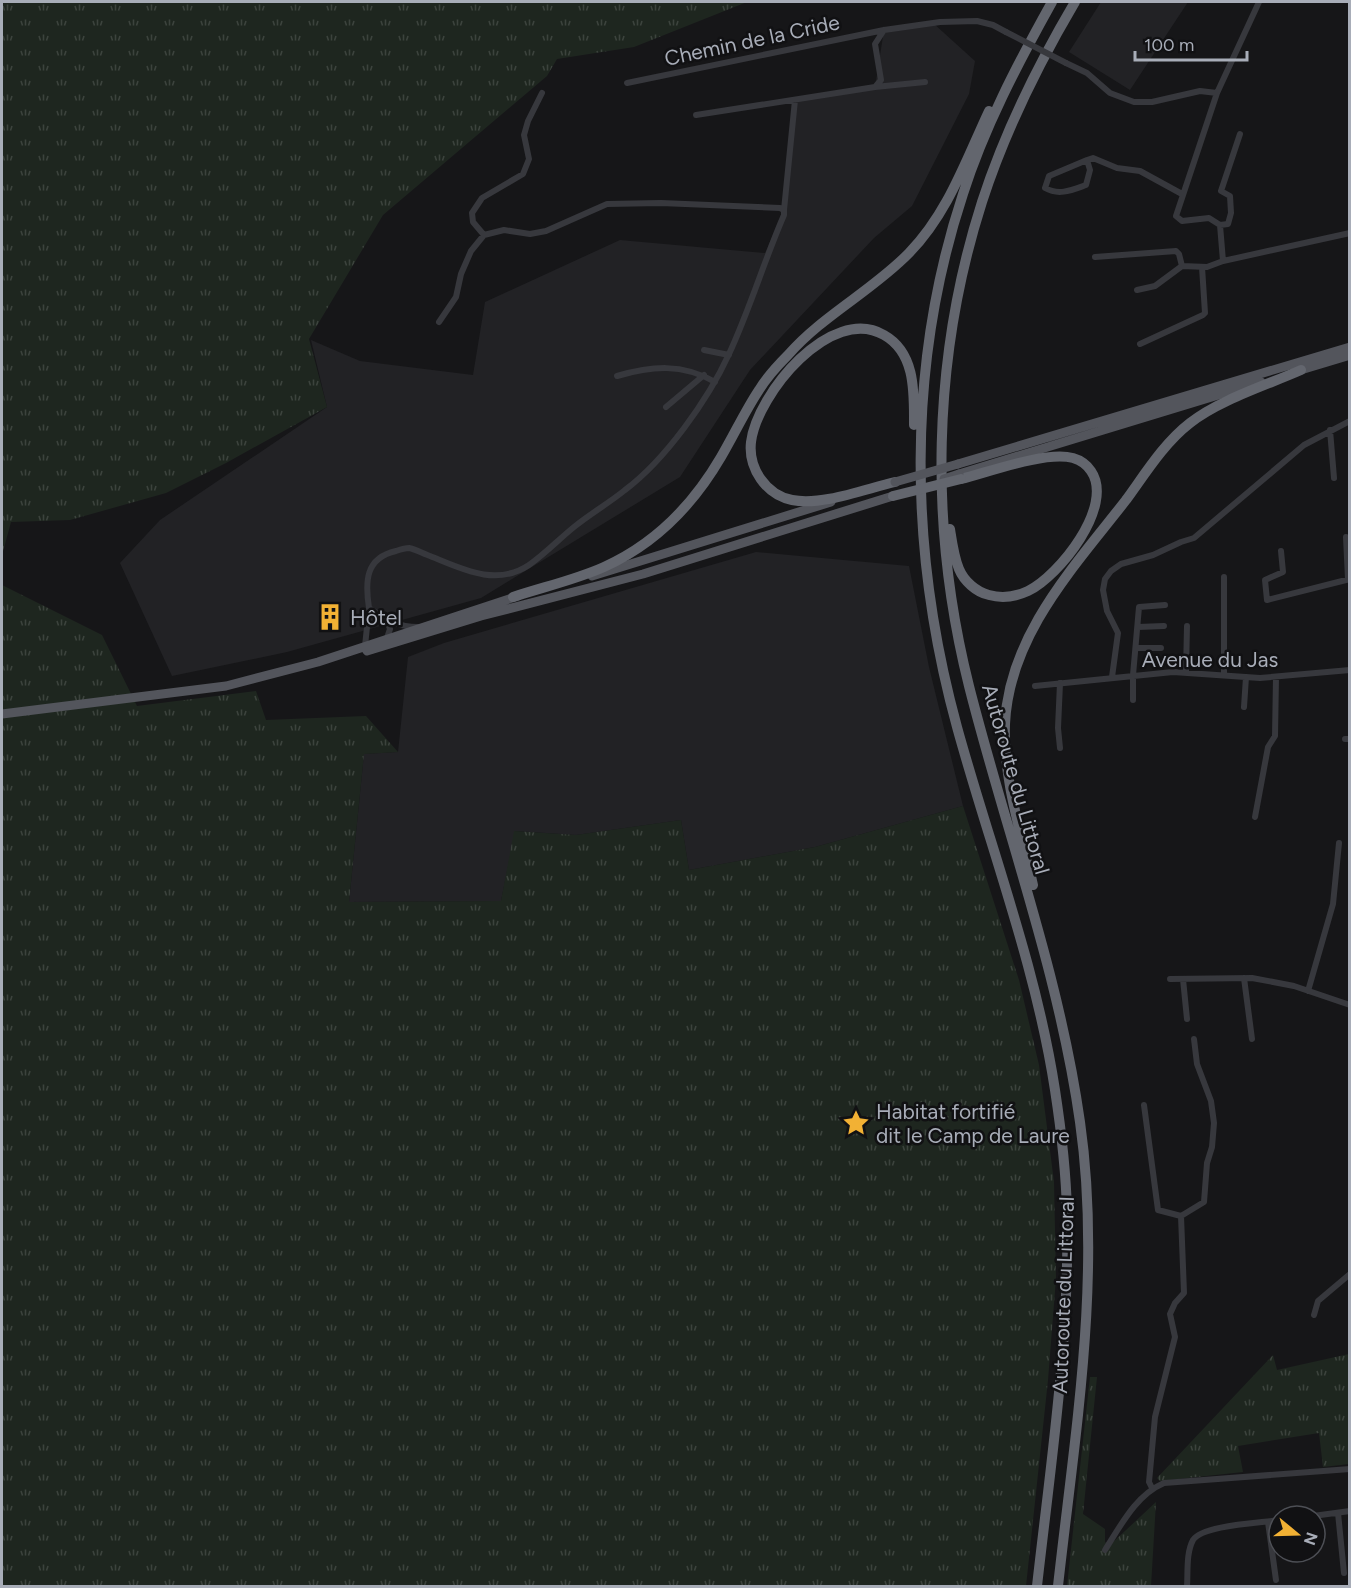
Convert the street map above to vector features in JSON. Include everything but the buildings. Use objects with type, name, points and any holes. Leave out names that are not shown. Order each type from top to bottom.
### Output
[{"type":"highway","points":[[513,597],[602,568],[618,560],[656,535],[680,513],[700,490],[759,389],[774,370],[821,323],[886,274],[910,252],[930,228],[955,187],[1013,61],[1049,2]]},
{"type":"highway","name":"Autoroute du Littoral","points":[[1037,1587],[1056,1424],[1064,1329],[1067,1209],[1062,1148],[1055,1087],[1038,1005],[956,724],[937,636],[925,562],[919,496],[920,423],[926,356],[943,268],[963,193],[999,105],[1049,2]]},
{"type":"highway","name":"Autoroute du Littoral","points":[[1058,1587],[1086,1329],[1088,1248],[1086,1181],[1081,1126],[1058,1000],[968,682],[954,614],[946,560],[942,503],[942,437],[945,387],[960,287],[983,200],[1012,127],[1075,2]]},
{"type":"highway","points":[[889,497],[959,472],[1067,457],[1089,468],[1095,477],[1098,488],[1097,502],[1085,531],[1064,559],[1031,590],[1015,596],[998,598],[983,594],[970,585],[959,571],[949,525],[945,458],[951,367],[960,287]]},
{"type":"highway","points":[[895,482],[829,498],[805,501],[781,497],[764,484],[757,475],[750,443],[766,403],[783,377],[807,353],[822,340],[839,332],[862,327],[880,332],[901,348],[908,360],[912,389],[914,501],[919,560],[936,653],[956,724]]},
{"type":"highway","points":[[1058,1000],[1009,788],[1005,758],[1005,722],[1013,672],[1028,636],[1062,582],[1173,440],[1189,423],[1209,410],[1301,370]]},
{"type":"main road","points":[[959,472],[1350,347]]},
{"type":"main road","points":[[2,714],[226,686],[318,662],[368,648],[421,627],[513,597],[604,573],[895,482],[959,472],[1350,355]]},
{"type":"main road","points":[[385,642],[643,574],[889,497]]},
{"type":"street","points":[[1240,134],[1221,191],[1230,196],[1231,213],[1227,224],[1220,225],[1209,218],[1182,221],[1176,216],[1182,194],[1217,93],[1259,2]]},
{"type":"street","name":"Chemin de la Cride","points":[[627,83],[884,30],[940,22],[977,21],[993,25],[1087,73],[1110,93],[1134,102],[1152,102],[1200,91],[1217,93]]},
{"type":"street","points":[[875,87],[881,80],[875,44],[884,30]]},
{"type":"street","points":[[696,115],[875,87],[925,82]]},
{"type":"street","points":[[484,235],[473,222],[472,213],[482,198],[523,174],[529,159],[524,135],[528,121],[542,93]]},
{"type":"street","points":[[368,648],[369,608],[366,587],[371,566],[387,553],[408,548],[484,576],[502,576],[526,567],[547,552],[572,528],[641,477],[688,422],[715,382],[729,355],[784,215],[795,100]]},
{"type":"street","points":[[1087,160],[1090,170],[1086,184],[1071,191],[1053,193],[1045,188],[1050,176],[1087,160],[1093,158],[1117,168],[1140,171],[1182,194]]},
{"type":"street","points":[[439,322],[456,297],[461,274],[471,250],[484,235],[504,230],[530,234],[546,231],[607,204],[661,203],[784,210]]},
{"type":"street","points":[[1220,225],[1223,261]]},
{"type":"street","points":[[1137,290],[1155,286],[1182,266],[1207,267],[1223,261],[1350,233]]},
{"type":"street","points":[[1095,257],[1176,251],[1182,266]]},
{"type":"street","points":[[1140,344],[1205,313],[1202,267]]},
{"type":"street","points":[[704,350],[729,355]]},
{"type":"street","points":[[617,376],[646,368],[684,370],[704,375],[715,382]]},
{"type":"street","points":[[666,407],[704,375]]},
{"type":"street","points":[[1112,677],[1118,633],[1107,611],[1102,590],[1105,579],[1111,571],[1121,564],[1153,555],[1194,538],[1304,445],[1350,421]]},
{"type":"street","points":[[1330,430],[1334,478]]},
{"type":"street","points":[[1281,551],[1283,572],[1265,580],[1267,600],[1349,579],[1346,537]]},
{"type":"street","points":[[1224,577],[1224,675]]},
{"type":"street","points":[[1133,700],[1139,607],[1165,605]]},
{"type":"street","points":[[369,608],[387,620],[404,627],[421,627]]},
{"type":"street","points":[[385,642],[390,628],[387,620]]},
{"type":"street","points":[[1137,627],[1164,626]]},
{"type":"street","points":[[1186,626],[1186,672]]},
{"type":"street","points":[[1136,648],[1161,648]]},
{"type":"street","name":"Avenue du Jas","points":[[1035,686],[1133,675],[1186,672],[1276,677],[1350,670]]},
{"type":"street","points":[[1244,708],[1245,677]]},
{"type":"street","points":[[1255,817],[1268,747],[1275,736],[1276,677]]},
{"type":"street","points":[[1060,683],[1058,728],[1060,748]]},
{"type":"street","points":[[1308,991],[1333,904],[1339,843]]},
{"type":"street","points":[[1244,978],[1252,1040]]},
{"type":"street","points":[[1170,979],[1244,978],[1294,986],[1350,1005]]},
{"type":"street","points":[[1183,979],[1187,1018]]},
{"type":"street","points":[[1144,1106],[1158,1209],[1181,1216],[1204,1202],[1207,1163],[1212,1147],[1214,1123],[1211,1101],[1197,1064],[1194,1039]]},
{"type":"street","points":[[1152,1488],[1149,1482],[1155,1417],[1175,1338],[1170,1314],[1175,1303],[1184,1293],[1181,1216]]},
{"type":"street","points":[[1314,1316],[1318,1301],[1350,1275]]},
{"type":"street","points":[[1105,1550],[1133,1508],[1152,1488],[1164,1483],[1350,1469]]},
{"type":"street","points":[[1327,1514],[1350,1511]]},
{"type":"street","points":[[1338,1513],[1344,1573]]},
{"type":"street","points":[[1187,1587],[1189,1550],[1194,1538],[1207,1530],[1267,1522]]},
{"type":"street","points":[[1274,1564],[1276,1580]]},
{"type":"shaded area","points":[[1101,2],[1188,2],[1130,90],[1069,52]]},
{"type":"shaded area","points":[[933,23],[975,61],[969,94],[912,206],[874,238],[750,370],[680,477],[481,598],[287,652],[172,676],[120,563],[160,520],[327,407],[311,340],[360,361],[473,375],[485,302],[620,240],[765,253],[781,217],[795,100],[875,87],[884,30]]},
{"type":"shaded area","points":[[756,552],[909,566],[929,667],[963,806],[815,847],[689,870],[681,820],[576,835],[515,831],[501,901],[349,902],[364,754],[398,752],[408,657],[444,643]]},
{"type":"green space","points":[[2,2],[747,2],[634,47],[557,59],[547,76],[383,215],[309,339],[327,407],[226,463],[166,493],[70,520],[11,522],[2,555]]},
{"type":"green space","points":[[2,585],[102,635],[137,706],[256,691],[266,720],[366,716],[398,752],[364,754],[349,902],[501,901],[514,831],[576,835],[681,820],[689,870],[815,847],[963,806],[1019,980],[1039,1065],[1054,1182],[1056,1278],[1048,1380],[1026,1586],[2,1586]]},
{"type":"green space","points":[[1349,1354],[1349,1464],[1323,1467],[1319,1433],[1238,1446],[1243,1472],[1160,1481],[1157,1478],[1273,1355],[1277,1370]]},
{"type":"green space","points":[[1090,1377],[1097,1377],[1083,1514],[1105,1529],[1105,1542],[1110,1545],[1156,1502],[1151,1586],[1067,1586]]},
{"type":"place","name":"Hôtel","points":[[330,617]]},
{"type":"place","name":"Habitat fortifié dit le Camp de Laure","points":[[856,1123]]}]
